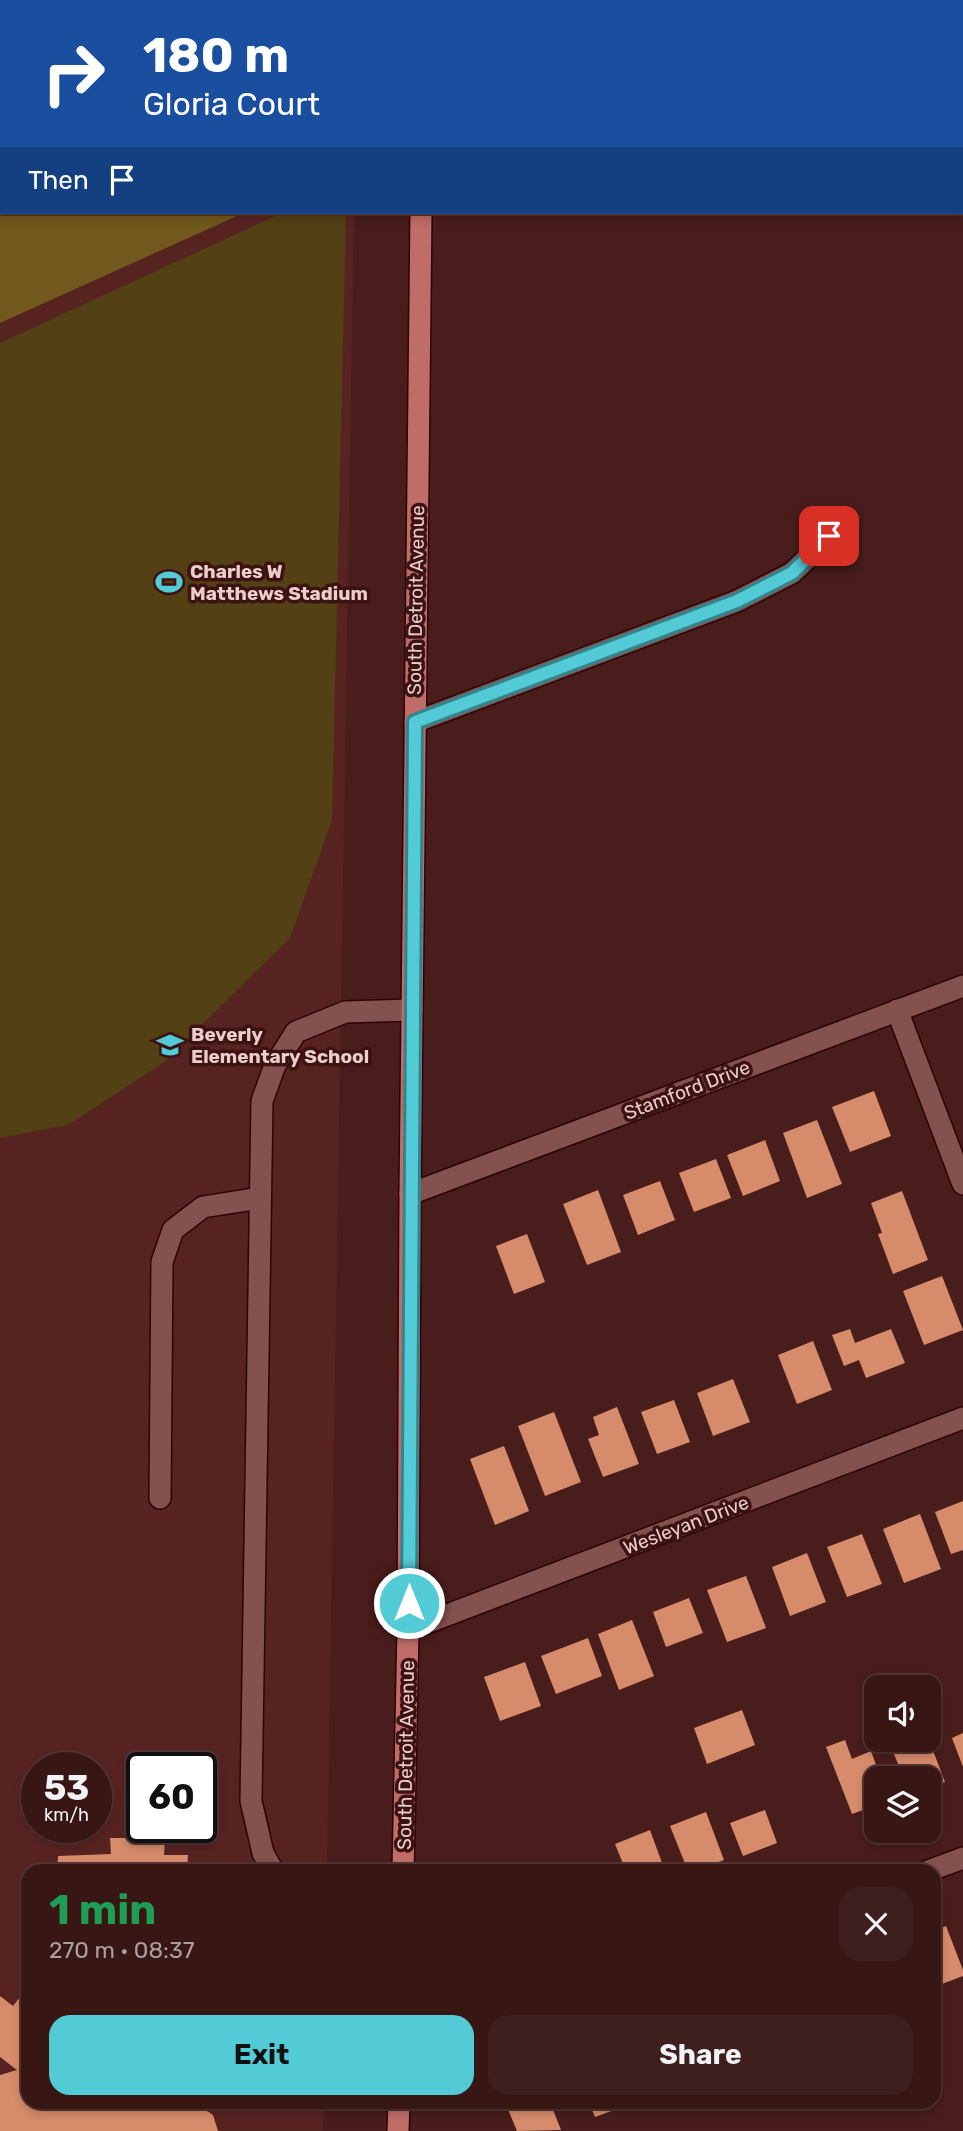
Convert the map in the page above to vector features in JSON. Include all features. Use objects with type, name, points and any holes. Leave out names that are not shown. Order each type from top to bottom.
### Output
[{"type":"main road","name":"South Detroit Avenue","points":[[403,1864],[408,1630],[421,214]]},
{"type":"main road","points":[[398,2131],[399,2109]]},
{"type":"street","points":[[415,722],[737,601],[792,573],[842,521]]},
{"type":"street","name":"Stamford Drive","points":[[410,1194],[963,985]]},
{"type":"street","points":[[268,1864],[263,1853],[251,1801],[262,1101],[275,1065],[296,1032],[345,1012],[412,1010]]},
{"type":"street","points":[[897,1010],[963,1184]]},
{"type":"street","points":[[160,1497],[162,1262],[173,1230],[203,1207],[260,1198]]},
{"type":"street","name":"Wesleyan Drive","points":[[408,1630],[963,1418]]},
{"type":"street","points":[[941,1866],[963,1858]]},
{"type":"shaded area","points":[[0,214],[242,214],[0,323]]},
{"type":"shaded area","name":"Beverly Elementary School","points":[[242,214],[354,214],[327,1864],[21,1864],[21,2109],[324,2109],[323,2131],[0,2131],[0,323]]},
{"type":"shaded area","name":"Charles W Matthews Stadium","points":[[280,214],[346,214],[332,820],[290,938],[163,1063],[68,1125],[0,1138],[0,343]]},
{"type":"building","points":[[874,1091],[891,1136],[850,1152],[832,1107]]},
{"type":"building","points":[[817,1120],[842,1184],[807,1198],[783,1133]]},
{"type":"building","points":[[765,1140],[780,1181],[743,1196],[727,1155]]},
{"type":"building","points":[[716,1159],[731,1198],[694,1212],[679,1173]]},
{"type":"building","points":[[660,1181],[675,1220],[638,1235],[623,1195]]},
{"type":"building","points":[[598,1190],[621,1252],[587,1265],[563,1204]]},
{"type":"building","points":[[902,1191],[928,1260],[893,1274],[878,1234],[882,1233],[871,1203]]},
{"type":"building","points":[[527,1234],[545,1282],[514,1294],[496,1246]]},
{"type":"building","points":[[942,1276],[963,1330],[924,1345],[903,1291]]},
{"type":"building","points":[[850,1329],[855,1343],[891,1329],[905,1363],[866,1378],[859,1360],[844,1366],[832,1335]]},
{"type":"building","points":[[813,1341],[832,1390],[797,1404],[778,1355]]},
{"type":"building","points":[[733,1379],[750,1422],[713,1436],[697,1393]]},
{"type":"building","points":[[674,1400],[690,1442],[657,1454],[641,1412]]},
{"type":"building","points":[[617,1407],[639,1464],[603,1477],[588,1439],[599,1435],[593,1417]]},
{"type":"building","points":[[554,1412],[581,1482],[545,1496],[518,1426]]},
{"type":"building","points":[[504,1446],[529,1511],[495,1525],[470,1459]]},
{"type":"building","points":[[963,1501],[963,1550],[951,1554],[935,1512]]},
{"type":"building","points":[[920,1514],[941,1569],[904,1583],[883,1529]]},
{"type":"building","points":[[862,1534],[882,1584],[847,1597],[827,1547]]},
{"type":"building","points":[[807,1553],[826,1602],[790,1616],[772,1567]]},
{"type":"building","points":[[746,1576],[766,1628],[727,1642],[707,1590]]},
{"type":"building","points":[[689,1598],[703,1633],[666,1647],[653,1612]]},
{"type":"building","points":[[632,1620],[654,1676],[619,1690],[598,1634]]},
{"type":"building","points":[[588,1638],[602,1676],[556,1694],[541,1656]]},
{"type":"building","points":[[525,1662],[541,1706],[500,1721],[484,1677]]},
{"type":"building","points":[[742,1710],[755,1745],[707,1764],[694,1728]]},
{"type":"building","points":[[963,1733],[963,1767],[952,1738]]},
{"type":"building","points":[[845,1740],[852,1759],[871,1752],[877,1766],[864,1766],[864,1810],[852,1814],[826,1747]]},
{"type":"building","points":[[893,1752],[934,1752],[939,1766],[899,1766]]},
{"type":"building","points":[[765,1810],[777,1843],[743,1856],[730,1823]]},
{"type":"building","points":[[706,1812],[724,1860],[714,1864],[685,1864],[670,1826]]},
{"type":"building","points":[[650,1830],[662,1864],[623,1864],[615,1844]]},
{"type":"building","points":[[112,1838],[126,1838],[126,1843],[165,1843],[164,1855],[188,1855],[187,1864],[57,1864],[58,1856],[111,1854]]},
{"type":"building","points":[[946,1926],[963,1976],[941,1984],[941,1928]]},
{"type":"building","points":[[0,1996],[13,2006],[21,1996],[21,2109],[204,2109],[213,2115],[218,2131],[0,2131],[0,2075],[17,2070],[0,2057]]},
{"type":"building","points":[[508,2109],[553,2109],[561,2130],[517,2131]]},
{"type":"building","points":[[592,2109],[617,2109],[595,2117]]},
{"type":"place","name":"Charles W Matthews Stadium","points":[[169,582]]},
{"type":"place","name":"Beverly Elementary School","points":[[170,1045]]},
{"type":"route","points":[[409,1603],[415,722],[737,601],[792,573],[829,536]]}]
